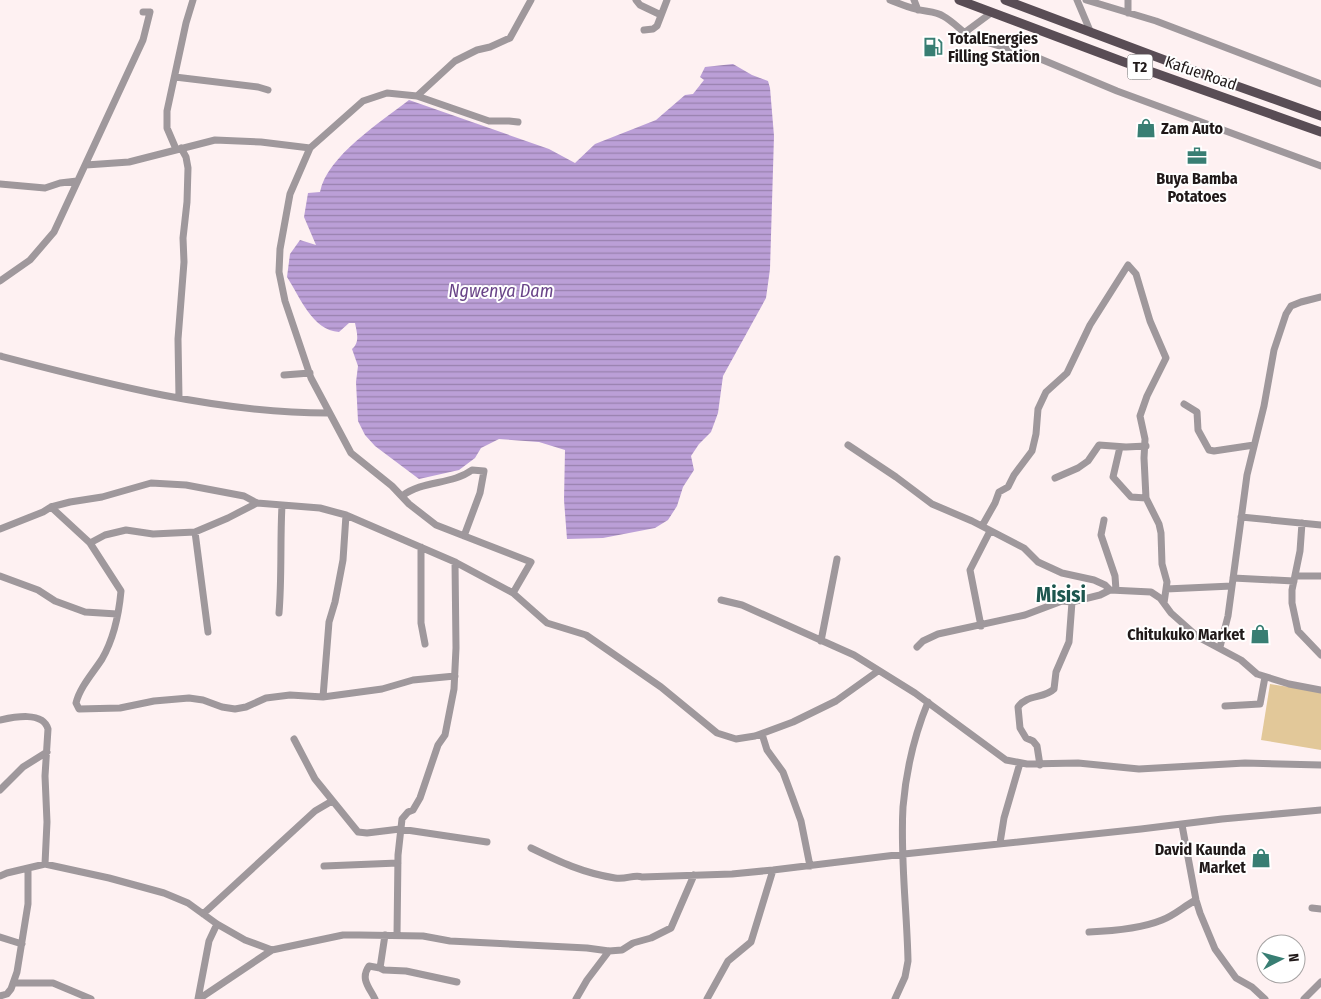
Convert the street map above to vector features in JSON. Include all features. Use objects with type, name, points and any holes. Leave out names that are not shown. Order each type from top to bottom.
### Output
[{"type":"main road","name":"Kafue Road","points":[[959,0],[1321,132]]},
{"type":"main road","name":"Kafue Road","points":[[1005,0],[1090,33],[1321,116]]},
{"type":"street","points":[[179,398],[178,339],[188,168],[186,157],[178,149],[167,128],[167,111],[186,23],[193,0]]},
{"type":"street","points":[[417,96],[454,61],[510,38],[531,0]]},
{"type":"street","points":[[636,0],[640,5],[661,15]]},
{"type":"street","points":[[644,30],[653,29],[657,26],[668,0]]},
{"type":"street","points":[[890,0],[943,16],[972,38],[1031,55],[1117,91],[1321,166]]},
{"type":"street","points":[[914,0],[918,10]]},
{"type":"street","points":[[1077,0],[1090,33]]},
{"type":"street","points":[[1086,0],[1156,22],[1321,84]]},
{"type":"street","points":[[1128,0],[1128,13]]},
{"type":"street","points":[[0,281],[30,260],[54,232],[143,40],[150,12],[143,12]]},
{"type":"street","points":[[964,33],[991,12]]},
{"type":"street","points":[[175,77],[258,87],[268,90]]},
{"type":"street","points":[[513,593],[531,562],[436,525],[409,504],[369,466],[351,453],[328,413],[310,373],[285,300],[280,272],[280,249],[290,194],[310,148],[363,101],[387,94],[417,96],[489,121],[518,122]]},
{"type":"street","points":[[86,165],[129,162],[215,140],[261,142],[310,148]]},
{"type":"street","points":[[0,184],[45,188],[60,182],[77,181]]},
{"type":"street","points":[[982,526],[999,492],[1008,487],[1014,475],[1032,451],[1036,434],[1038,409],[1046,392],[1067,373],[1090,325],[1128,264],[1136,274],[1150,321],[1166,358],[1142,407],[1140,416],[1146,446],[1144,458],[1146,498],[1159,524],[1162,564],[1167,577],[1164,603]]},
{"type":"street","points":[[1220,647],[1228,616],[1247,474],[1264,406],[1272,360],[1286,314],[1291,306],[1321,297]]},
{"type":"street","points":[[0,356],[179,398],[263,409],[328,413]]},
{"type":"street","points":[[284,375],[310,373]]},
{"type":"street","points":[[1184,404],[1196,412],[1198,430],[1209,450],[1214,451],[1254,445]]},
{"type":"street","points":[[848,445],[932,504],[982,526],[1024,548],[1038,562],[1062,573],[1094,580],[1113,590]]},
{"type":"street","points":[[1055,478],[1078,468],[1088,461],[1093,456],[1097,446],[1146,446]]},
{"type":"street","points":[[1120,446],[1113,477],[1131,497],[1146,498]]},
{"type":"street","points":[[402,496],[422,486],[463,477],[472,470],[484,471],[480,493],[464,536]]},
{"type":"street","points":[[0,529],[52,507],[102,497],[151,483],[194,486],[244,496],[258,503],[320,508],[346,514],[455,562],[513,593],[547,623],[586,635],[661,687],[717,733],[736,739],[762,734],[793,722],[836,701],[878,671]]},
{"type":"street","points":[[90,543],[105,535],[126,530],[153,534],[195,532],[258,503]]},
{"type":"street","points":[[279,613],[282,581],[280,541],[282,504]]},
{"type":"street","points":[[52,507],[90,543],[121,591],[117,614],[104,656],[78,695],[76,703],[79,709],[120,708],[154,701],[189,698],[235,709],[246,707],[266,698],[290,695],[324,697],[382,689],[413,680],[455,676]]},
{"type":"street","points":[[324,697],[329,622],[343,560],[346,514]]},
{"type":"street","points":[[1241,517],[1321,525]]},
{"type":"street","points":[[1104,520],[1101,535],[1115,576],[1113,590]]},
{"type":"street","points":[[1302,523],[1300,551],[1292,596],[1295,622],[1298,631],[1321,654]]},
{"type":"street","points":[[981,626],[970,570],[990,531]]},
{"type":"street","points":[[195,532],[208,632]]},
{"type":"street","points":[[421,547],[420,623],[425,644]]},
{"type":"street","points":[[821,641],[837,559]]},
{"type":"street","points":[[397,935],[398,863],[402,819],[408,812],[413,810],[420,798],[438,745],[445,735],[451,704],[455,676],[455,562]]},
{"type":"street","points":[[0,576],[38,590],[55,601],[85,612],[117,614]]},
{"type":"street","points":[[1233,578],[1321,576]]},
{"type":"street","points":[[1166,590],[1232,586]]},
{"type":"street","points":[[917,647],[930,637],[1033,613],[1062,601],[1072,602],[1113,590],[1151,592],[1160,598],[1180,623],[1198,637],[1220,647],[1241,660],[1257,674],[1321,690]]},
{"type":"street","points":[[721,600],[742,605],[854,655],[928,702],[1006,760],[1040,765],[1078,762],[1139,769],[1245,763],[1321,765]]},
{"type":"street","points":[[1040,765],[1037,746],[1033,741],[1026,738],[1020,728],[1018,707],[1024,700],[1046,694],[1054,689],[1056,672],[1069,642],[1072,602]]},
{"type":"street","points":[[1225,706],[1260,704],[1265,677]]},
{"type":"street","points":[[895,999],[905,977],[908,960],[903,809],[906,781],[918,726],[928,702]]},
{"type":"street","points":[[0,720],[32,717],[43,720],[48,729],[45,776],[47,822],[45,864]]},
{"type":"street","points":[[762,734],[768,750],[783,772],[793,799],[801,821],[810,866]]},
{"type":"street","points":[[294,739],[315,779],[358,832],[400,830],[487,842]]},
{"type":"street","points":[[0,790],[23,767],[47,752]]},
{"type":"street","points":[[1000,843],[1004,818],[1020,763]]},
{"type":"street","points":[[204,914],[315,811],[332,801]]},
{"type":"street","points":[[531,848],[583,872],[623,880],[638,875],[694,876],[773,870],[1000,843],[1321,810]]},
{"type":"street","points":[[1182,824],[1196,900],[1207,932],[1221,960],[1236,978],[1252,987],[1265,999]]},
{"type":"street","points":[[324,866],[398,863]]},
{"type":"street","points":[[1,874],[45,864],[109,878],[164,893],[188,903],[217,924],[251,943],[272,950]]},
{"type":"street","points":[[4,996],[14,982],[22,944],[28,904],[28,868]]},
{"type":"street","points":[[707,999],[728,961],[751,942],[757,917],[768,891],[773,870]]},
{"type":"street","points":[[199,999],[272,950],[343,935],[422,936],[450,941],[587,948],[610,951],[622,950],[633,943],[651,938],[671,928],[694,876]]},
{"type":"street","points":[[1089,932],[1119,930],[1152,924],[1172,915],[1196,900]]},
{"type":"street","points":[[1312,908],[1321,909]]},
{"type":"street","points":[[199,999],[209,941],[217,924]]},
{"type":"street","points":[[380,968],[385,935]]},
{"type":"street","points":[[0,937],[22,944]]},
{"type":"street","points":[[576,999],[587,980],[610,951]]},
{"type":"street","points":[[375,999],[366,984],[365,972],[369,966],[384,970],[406,971],[457,982]]},
{"type":"street","points":[[14,982],[53,983],[91,999]]},
{"type":"street","points":[[1304,999],[1321,982]]},
{"type":"shaded area","points":[[1270,684],[1321,692],[1321,750],[1261,740]]},
{"type":"water","name":"Ngwenya Dam","points":[[733,64],[752,75],[768,81],[770,88],[774,136],[770,269],[766,298],[723,376],[718,413],[711,432],[699,444],[691,456],[694,470],[683,487],[677,506],[668,520],[655,528],[603,538],[567,539],[564,500],[565,450],[539,442],[499,439],[481,448],[475,458],[459,470],[419,479],[375,446],[365,435],[358,421],[356,382],[358,366],[352,349],[357,340],[355,323],[349,323],[339,332],[321,325],[302,303],[287,277],[290,254],[300,240],[316,245],[304,217],[308,193],[320,192],[333,166],[344,153],[370,129],[409,100],[549,149],[575,163],[595,144],[656,120],[685,95],[693,94],[704,80],[700,77],[705,67]]},
{"type":"place","name":"TotalEnergies Filling Station","points":[[933,47]]},
{"type":"place","name":"Zam Auto","points":[[1146,128]]},
{"type":"place","name":"Buya Bamba Potatoes","points":[[1197,156]]},
{"type":"place","name":"Chitukuko Market","points":[[1260,634]]},
{"type":"place","name":"David Kaunda Market","points":[[1261,858]]},
{"type":"district","name":"Misisi","points":[[1061,595]]}]
